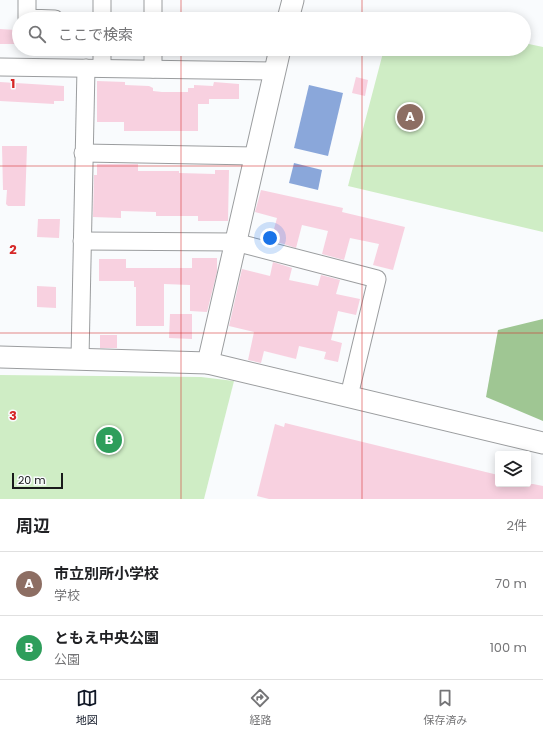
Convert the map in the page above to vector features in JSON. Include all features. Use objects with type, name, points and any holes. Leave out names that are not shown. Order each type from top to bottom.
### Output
[{"type":"street","points":[[27,0],[27,12]]},
{"type":"street","points":[[102,0],[102,12]]},
{"type":"street","points":[[153,0],[153,12]]},
{"type":"street","points":[[290,12],[293,0]]},
{"type":"street","points":[[80,358],[84,153],[94,68],[99,56]]},
{"type":"street","points":[[153,56],[153,69]]},
{"type":"street","points":[[208,363],[278,56]]},
{"type":"street","points":[[0,67],[274,71]]},
{"type":"street","points":[[84,153],[255,156]]},
{"type":"street","points":[[82,241],[235,242],[377,279],[349,396]]},
{"type":"street","points":[[0,357],[80,358],[208,363],[543,443]]},
{"type":"green space","points":[[531,44],[543,47],[543,232],[348,186],[382,56],[531,56]]},
{"type":"green space","points":[[543,319],[543,421],[486,397],[498,330]]},
{"type":"green space","points":[[0,375],[201,377],[234,381],[204,499],[0,499]]},
{"type":"water","points":[[309,85],[343,93],[328,156],[294,148]]},
{"type":"water","points":[[294,163],[322,170],[318,190],[289,183]]},
{"type":"building","points":[[0,29],[12,30],[12,44],[0,44]]},
{"type":"building","points":[[356,77],[368,80],[365,96],[352,93]]},
{"type":"building","points":[[97,81],[125,82],[125,85],[149,86],[153,88],[153,91],[162,92],[188,92],[188,88],[194,88],[194,85],[213,86],[214,82],[239,84],[239,99],[209,99],[209,104],[198,104],[198,131],[124,131],[124,122],[97,122]]},
{"type":"building","points":[[0,82],[64,86],[64,101],[54,101],[54,104],[0,101]]},
{"type":"building","points":[[2,146],[27,146],[25,206],[8,206],[6,204],[7,190],[3,190]]},
{"type":"building","points":[[97,164],[138,164],[138,171],[179,171],[179,173],[215,174],[215,170],[229,170],[228,221],[198,221],[198,216],[156,216],[156,212],[121,211],[121,218],[93,217],[94,175],[97,175]]},
{"type":"building","points":[[261,190],[343,208],[342,212],[405,227],[393,270],[373,265],[379,244],[350,238],[344,260],[322,254],[328,231],[302,225],[296,248],[271,240],[277,218],[255,212]]},
{"type":"building","points":[[38,219],[60,219],[59,238],[37,237]]},
{"type":"building","points":[[192,258],[217,258],[217,272],[207,312],[190,311],[190,285],[164,284],[164,326],[136,326],[136,287],[134,287],[134,281],[99,281],[99,259],[126,259],[126,268],[192,268]]},
{"type":"building","points":[[273,262],[292,268],[289,280],[318,286],[321,275],[340,280],[336,294],[360,299],[356,315],[338,311],[331,340],[342,343],[338,362],[324,359],[326,352],[299,346],[296,359],[264,351],[261,363],[248,360],[254,332],[229,326],[242,269],[270,276]]},
{"type":"building","points":[[37,286],[56,287],[56,308],[37,307]]},
{"type":"building","points":[[170,314],[192,314],[192,339],[169,338]]},
{"type":"building","points":[[100,335],[117,335],[117,348],[100,348]]},
{"type":"building","points":[[285,423],[495,474],[495,487],[531,487],[531,484],[543,486],[543,499],[269,499],[257,496],[275,424],[284,427]]},
{"type":"place","name":"市立別所小学校","points":[[410,117]]},
{"type":"place","name":"ともえ中央公園","points":[[109,440]]}]
